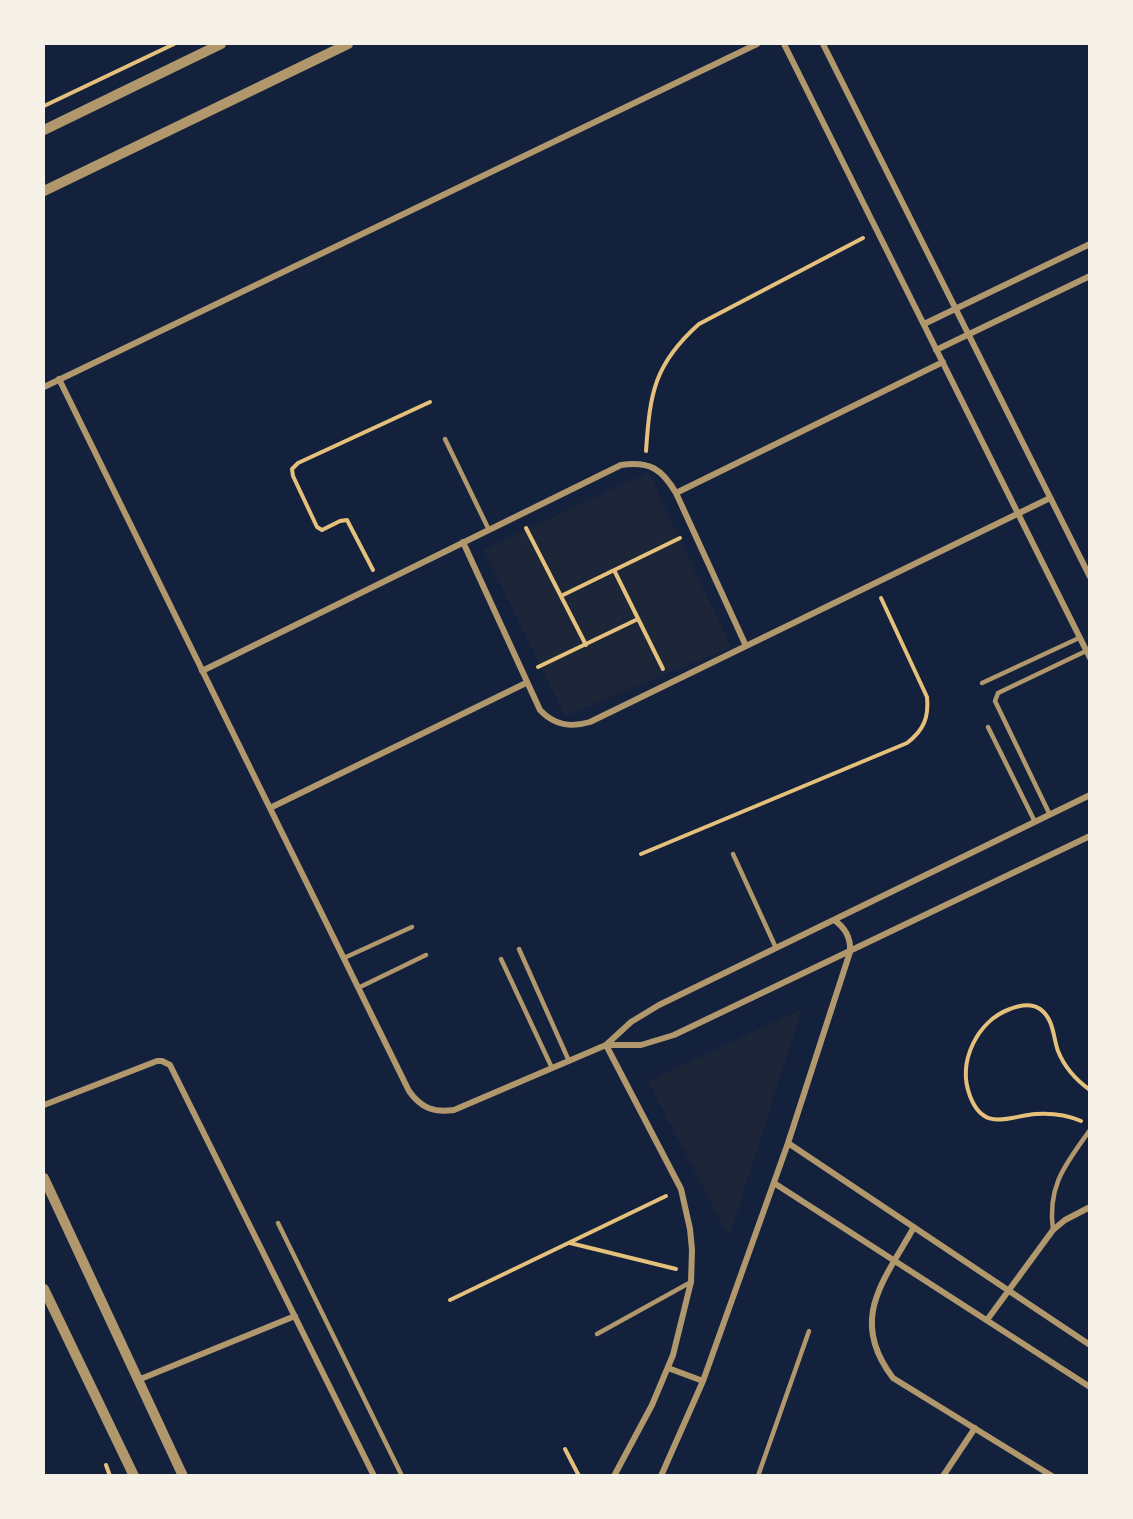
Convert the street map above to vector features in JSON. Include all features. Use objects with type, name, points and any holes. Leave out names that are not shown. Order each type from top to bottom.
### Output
[{"type":"street","points":[[44,130],[221,44]]},
{"type":"street","points":[[44,191],[324,49],[348,44]]},
{"type":"street","points":[[44,387],[757,44]]},
{"type":"street","points":[[784,44],[1088,654]]},
{"type":"street","points":[[823,44],[1089,577]]},
{"type":"street","points":[[924,324],[1089,244]]},
{"type":"street","points":[[936,350],[1089,276]]},
{"type":"street","points":[[676,493],[943,362]]},
{"type":"street","points":[[59,379],[409,1091],[423,1107],[444,1112],[454,1110],[606,1045],[645,1012],[1089,795]]},
{"type":"street","points":[[202,671],[621,465],[645,465],[657,469],[668,478],[746,646]]},
{"type":"street","points":[[463,542],[540,710],[554,722],[572,726],[590,722],[1050,498]]},
{"type":"street","points":[[270,808],[526,683]]},
{"type":"street","points":[[606,1045],[624,1046],[658,1041],[850,952],[1089,836]]},
{"type":"street","points":[[663,1475],[703,1381],[774,1184],[850,952],[849,937],[841,924],[834,920]]},
{"type":"street","points":[[606,1045],[681,1189],[690,1228],[692,1272],[679,1334],[668,1368],[638,1434],[614,1476]]},
{"type":"street","points":[[44,1105],[157,1061],[170,1065],[374,1476]]},
{"type":"street","points":[[788,1143],[1089,1345]]},
{"type":"street","points":[[44,1178],[183,1476]]},
{"type":"street","points":[[774,1184],[1089,1387]]},
{"type":"street","points":[[987,1320],[1053,1230],[1065,1220],[1089,1207]]},
{"type":"street","points":[[914,1227],[879,1290],[872,1308],[872,1336],[881,1363],[893,1378],[1052,1476]]},
{"type":"street","points":[[44,1289],[134,1476]]},
{"type":"street","points":[[138,1380],[295,1316]]},
{"type":"street","points":[[668,1368],[703,1381]]},
{"type":"street","points":[[943,1476],[975,1428]]},
{"type":"lane","points":[[445,439],[489,530]]},
{"type":"lane","points":[[982,683],[1079,638]]},
{"type":"lane","points":[[1050,814],[995,701],[998,693],[1088,654]]},
{"type":"lane","points":[[988,726],[1035,822]]},
{"type":"lane","points":[[733,854],[776,948]]},
{"type":"lane","points":[[344,958],[412,927]]},
{"type":"lane","points":[[519,949],[569,1061]]},
{"type":"lane","points":[[358,988],[426,955]]},
{"type":"lane","points":[[501,959],[552,1068]]},
{"type":"lane","points":[[1053,1230],[1051,1205],[1056,1181],[1089,1130]]},
{"type":"lane","points":[[278,1223],[402,1476]]},
{"type":"lane","points":[[597,1334],[690,1282]]},
{"type":"lane","points":[[758,1476],[809,1331]]},
{"type":"path","points":[[44,106],[174,44]]},
{"type":"path","points":[[645,465],[651,395],[669,355],[683,338],[699,324],[877,231]]},
{"type":"path","points":[[379,584],[347,520],[343,519],[322,530],[318,528],[293,476],[292,469],[298,463],[430,402]]},
{"type":"path","points":[[520,514],[586,645]]},
{"type":"path","points":[[561,596],[694,531]]},
{"type":"path","points":[[614,570],[671,683]]},
{"type":"path","points":[[641,854],[907,743],[918,734],[925,723],[928,710],[927,697],[874,584]]},
{"type":"path","points":[[524,674],[638,619]]},
{"type":"path","points":[[1084,1122],[1064,1115],[1048,1113],[1006,1120],[995,1120],[984,1115],[975,1107],[969,1094],[966,1066],[979,1033],[993,1017],[1019,1005],[1030,1005],[1040,1009],[1048,1017],[1062,1058],[1074,1076],[1089,1090]]},
{"type":"path","points":[[450,1300],[681,1189]]},
{"type":"path","points":[[569,1243],[692,1272]]},
{"type":"path","points":[[565,1449],[579,1476]]},
{"type":"shaded area","points":[[648,472],[731,647],[565,716],[484,550]]},
{"type":"shaded area","points":[[802,1009],[729,1237],[648,1081]]}]
